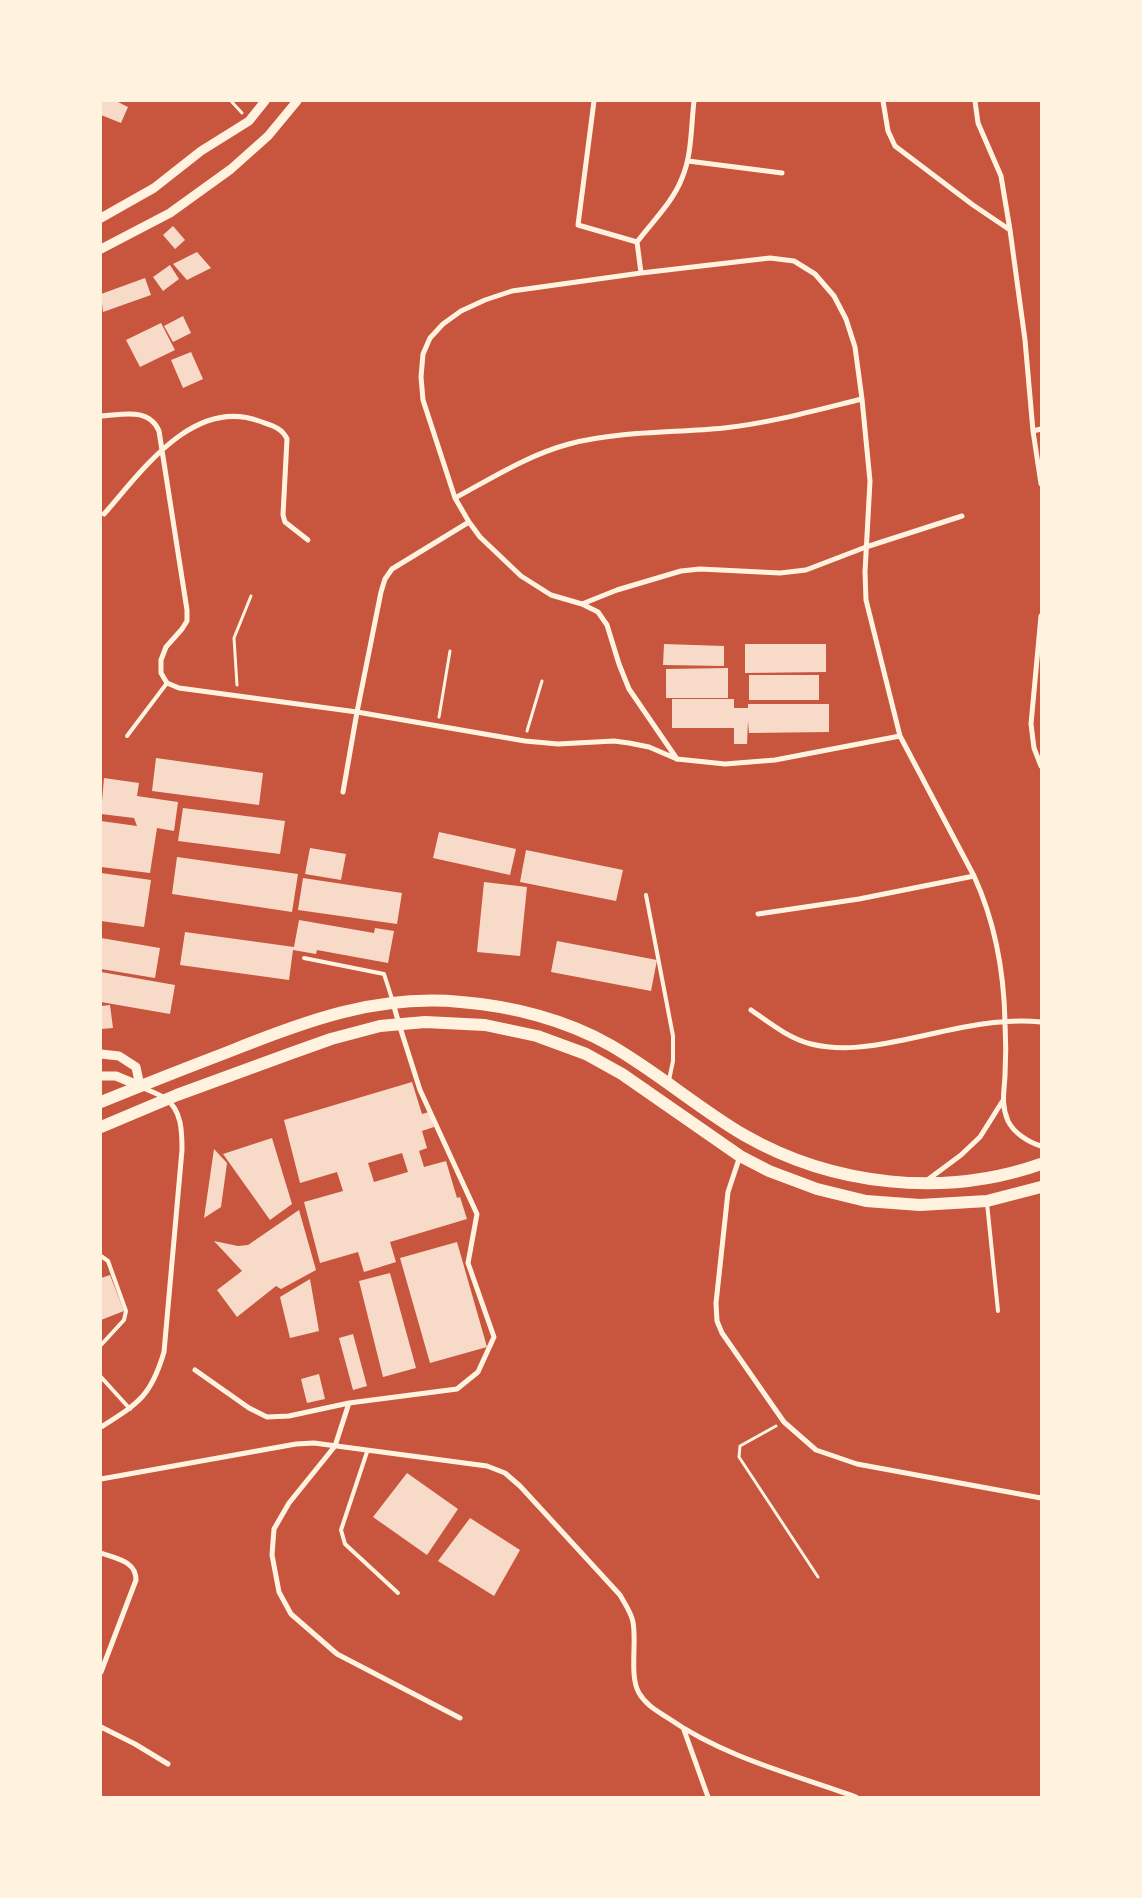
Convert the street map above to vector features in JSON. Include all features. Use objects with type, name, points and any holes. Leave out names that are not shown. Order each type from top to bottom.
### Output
[{"type":"main road","points":[[101,1102],[283,1030],[334,1013],[369,1005],[414,1001],[461,1002],[515,1010],[566,1025],[610,1045],[744,1135],[787,1157],[826,1170],[874,1180],[922,1184],[980,1179],[1041,1164]]},
{"type":"main road","points":[[101,1126],[167,1099],[331,1040],[380,1026],[425,1022],[484,1025],[537,1036],[586,1054],[622,1074],[740,1156],[769,1171],[817,1189],[866,1201],[920,1205],[987,1201],[1041,1187]]},
{"type":"street","points":[[101,218],[154,188],[201,151],[249,121],[265,101]]},
{"type":"street","points":[[101,249],[170,213],[231,169],[268,136],[297,101]]},
{"type":"street","points":[[594,101],[578,225],[637,242]]},
{"type":"street","points":[[640,273],[637,242],[675,194],[688,161],[694,101]]},
{"type":"street","points":[[883,101],[888,130],[895,146],[973,205],[1010,230]]},
{"type":"street","points":[[975,101],[978,123],[1000,176],[1010,230],[1025,340],[1033,431],[1041,484]]},
{"type":"street","points":[[688,161],[782,173]]},
{"type":"street","points":[[677,759],[629,689],[607,625],[598,612],[582,604],[551,595],[521,576],[480,537],[469,522],[455,498],[423,400],[421,377],[424,354],[430,338],[461,311],[512,291],[640,273],[770,258],[794,261],[815,274],[834,296],[846,319],[855,347],[870,481],[866,547],[866,600],[900,736],[983,895],[995,934],[1001,967],[1005,1020],[1005,1076],[1002,1102],[980,1137],[961,1155],[922,1184]]},
{"type":"street","points":[[455,498],[522,461],[569,444],[607,437],[725,428],[762,423],[862,400]]},
{"type":"street","points":[[101,416],[148,416],[156,422],[163,448],[187,610],[186,621],[182,630],[166,647],[161,660],[161,673],[167,683],[178,688],[357,712],[524,741],[558,744],[614,741],[629,743],[649,747],[677,759],[725,764],[775,760],[900,736]]},
{"type":"street","points":[[104,514],[163,448],[199,424],[226,416],[252,418],[285,432],[287,439],[283,515],[285,522],[308,540]]},
{"type":"street","points":[[1033,431],[1041,429]]},
{"type":"street","points":[[582,604],[617,590],[682,571],[700,569],[780,573],[806,570],[866,547],[962,516]]},
{"type":"street","points":[[343,792],[357,712],[385,579],[392,569],[469,522]]},
{"type":"street","points":[[1041,616],[1031,724],[1034,748],[1041,766]]},
{"type":"street","points":[[758,914],[859,899],[974,876]]},
{"type":"street","points":[[195,1370],[249,1408],[268,1417],[289,1416],[349,1403],[457,1389],[478,1372],[494,1338],[468,1263],[477,1214],[420,1090],[393,1003]]},
{"type":"street","points":[[751,1010],[782,1032],[810,1044],[845,1048],[871,1046],[1005,1020],[1041,1022]]},
{"type":"street","points":[[101,1054],[119,1056],[136,1066],[140,1086]]},
{"type":"street","points":[[101,1076],[116,1076],[128,1080],[167,1099],[177,1114],[182,1127],[164,1352],[158,1374],[148,1391],[130,1409],[101,1427]]},
{"type":"street","points":[[1002,1102],[1009,1122],[1021,1137],[1041,1146]]},
{"type":"street","points":[[740,1156],[728,1192],[716,1303],[717,1321],[722,1333],[784,1422],[816,1450],[857,1464],[1041,1498]]},
{"type":"street","points":[[349,1403],[335,1446],[289,1504],[274,1529],[272,1554],[279,1592],[292,1614],[338,1654],[460,1718]]},
{"type":"street","points":[[101,1479],[296,1444],[314,1443],[367,1452],[487,1466],[506,1473],[620,1595],[629,1610],[633,1622],[635,1677],[638,1692],[649,1705],[684,1729],[735,1754],[856,1797]]},
{"type":"street","points":[[101,1552],[131,1564],[136,1571],[136,1580],[101,1672]]},
{"type":"street","points":[[101,1727],[135,1744],[168,1764]]},
{"type":"street","points":[[684,1729],[708,1797]]},
{"type":"lane","points":[[127,736],[167,683]]},
{"type":"lane","points":[[646,895],[673,1036],[673,1061],[668,1085]]},
{"type":"lane","points":[[304,958],[384,974],[393,1003]]},
{"type":"lane","points":[[987,1201],[998,1310]]},
{"type":"lane","points":[[101,1256],[108,1261],[126,1311],[124,1320],[101,1345]]},
{"type":"lane","points":[[101,1377],[130,1409]]},
{"type":"lane","points":[[367,1452],[341,1530],[345,1544],[398,1593]]},
{"type":"path","points":[[238,696],[234,638],[251,596]]},
{"type":"path","points":[[438,726],[450,651]]},
{"type":"path","points":[[524,741],[542,681]]},
{"type":"path","points":[[784,1422],[740,1446],[739,1458],[818,1577]]},
{"type":"building","points":[[101,101],[116,101],[128,107],[121,123],[101,115]]},
{"type":"building","points":[[173,226],[185,240],[175,249],[163,235]]},
{"type":"building","points":[[197,252],[211,268],[187,280],[173,264]]},
{"type":"building","points":[[170,265],[179,279],[163,291],[153,277]]},
{"type":"building","points":[[145,278],[151,295],[103,312],[101,294]]},
{"type":"building","points":[[183,316],[191,333],[173,342],[164,326]]},
{"type":"building","points":[[161,323],[175,350],[140,367],[126,340]]},
{"type":"building","points":[[191,352],[203,379],[183,388],[171,360]]},
{"type":"building","points":[[664,644],[724,646],[724,666],[663,665]]},
{"type":"building","points":[[745,644],[826,644],[826,672],[745,673]]},
{"type":"building","points":[[728,668],[728,698],[666,698],[666,669]]},
{"type":"building","points":[[749,675],[819,675],[819,700],[749,700]]},
{"type":"building","points":[[672,699],[734,699],[734,708],[748,708],[748,704],[829,704],[829,732],[749,733],[748,721],[747,744],[734,744],[734,728],[672,728]]},
{"type":"building","points":[[156,758],[263,773],[259,805],[152,791]]},
{"type":"building","points":[[104,778],[139,783],[137,796],[178,802],[174,831],[157,828],[150,873],[101,867],[101,821],[137,826],[134,818],[101,814]]},
{"type":"building","points":[[183,808],[285,821],[280,854],[178,841]]},
{"type":"building","points":[[439,832],[516,849],[510,875],[433,858]]},
{"type":"building","points":[[310,848],[346,854],[341,880],[305,874]]},
{"type":"building","points":[[526,850],[623,870],[616,901],[520,882]]},
{"type":"building","points":[[177,857],[298,874],[292,912],[172,894]]},
{"type":"building","points":[[101,873],[151,880],[144,927],[101,921]]},
{"type":"building","points":[[303,878],[402,893],[397,924],[298,910]]},
{"type":"building","points":[[484,882],[527,887],[520,956],[477,952]]},
{"type":"building","points":[[299,920],[374,933],[375,928],[394,931],[388,963],[317,950],[316,954],[293,950],[289,980],[180,965],[185,932],[294,947]]},
{"type":"building","points":[[101,938],[160,948],[155,978],[101,969]]},
{"type":"building","points":[[557,941],[657,960],[651,991],[551,972]]},
{"type":"building","points":[[101,972],[175,985],[170,1014],[101,1002]]},
{"type":"building","points":[[110,1005],[113,1028],[101,1029],[101,1006]]},
{"type":"building","points":[[412,1082],[422,1114],[429,1112],[434,1127],[422,1131],[427,1148],[419,1151],[424,1167],[446,1161],[457,1198],[460,1197],[467,1219],[390,1242],[396,1262],[364,1272],[358,1252],[320,1263],[304,1202],[343,1191],[337,1172],[300,1183],[284,1120]],"holes":[[[402,1153],[408,1172],[374,1182],[368,1163]]]},
{"type":"building","points":[[272,1138],[292,1204],[270,1220],[223,1154]]},
{"type":"building","points":[[214,1149],[227,1163],[221,1207],[204,1218]]},
{"type":"building","points":[[299,1210],[316,1270],[281,1289],[276,1286],[237,1317],[217,1290],[242,1271],[214,1241],[238,1246],[248,1245]]},
{"type":"building","points":[[457,1242],[487,1347],[430,1363],[400,1258]]},
{"type":"building","points":[[390,1273],[416,1368],[383,1377],[359,1281]]},
{"type":"building","points":[[110,1275],[124,1311],[101,1320],[101,1278]]},
{"type":"building","points":[[310,1279],[319,1331],[290,1338],[280,1297]]},
{"type":"building","points":[[353,1334],[367,1386],[353,1390],[339,1338]]},
{"type":"building","points":[[319,1374],[325,1399],[307,1403],[301,1379]]},
{"type":"building","points":[[407,1473],[458,1509],[427,1555],[373,1517]]},
{"type":"building","points":[[470,1518],[520,1550],[494,1596],[438,1561]]}]
